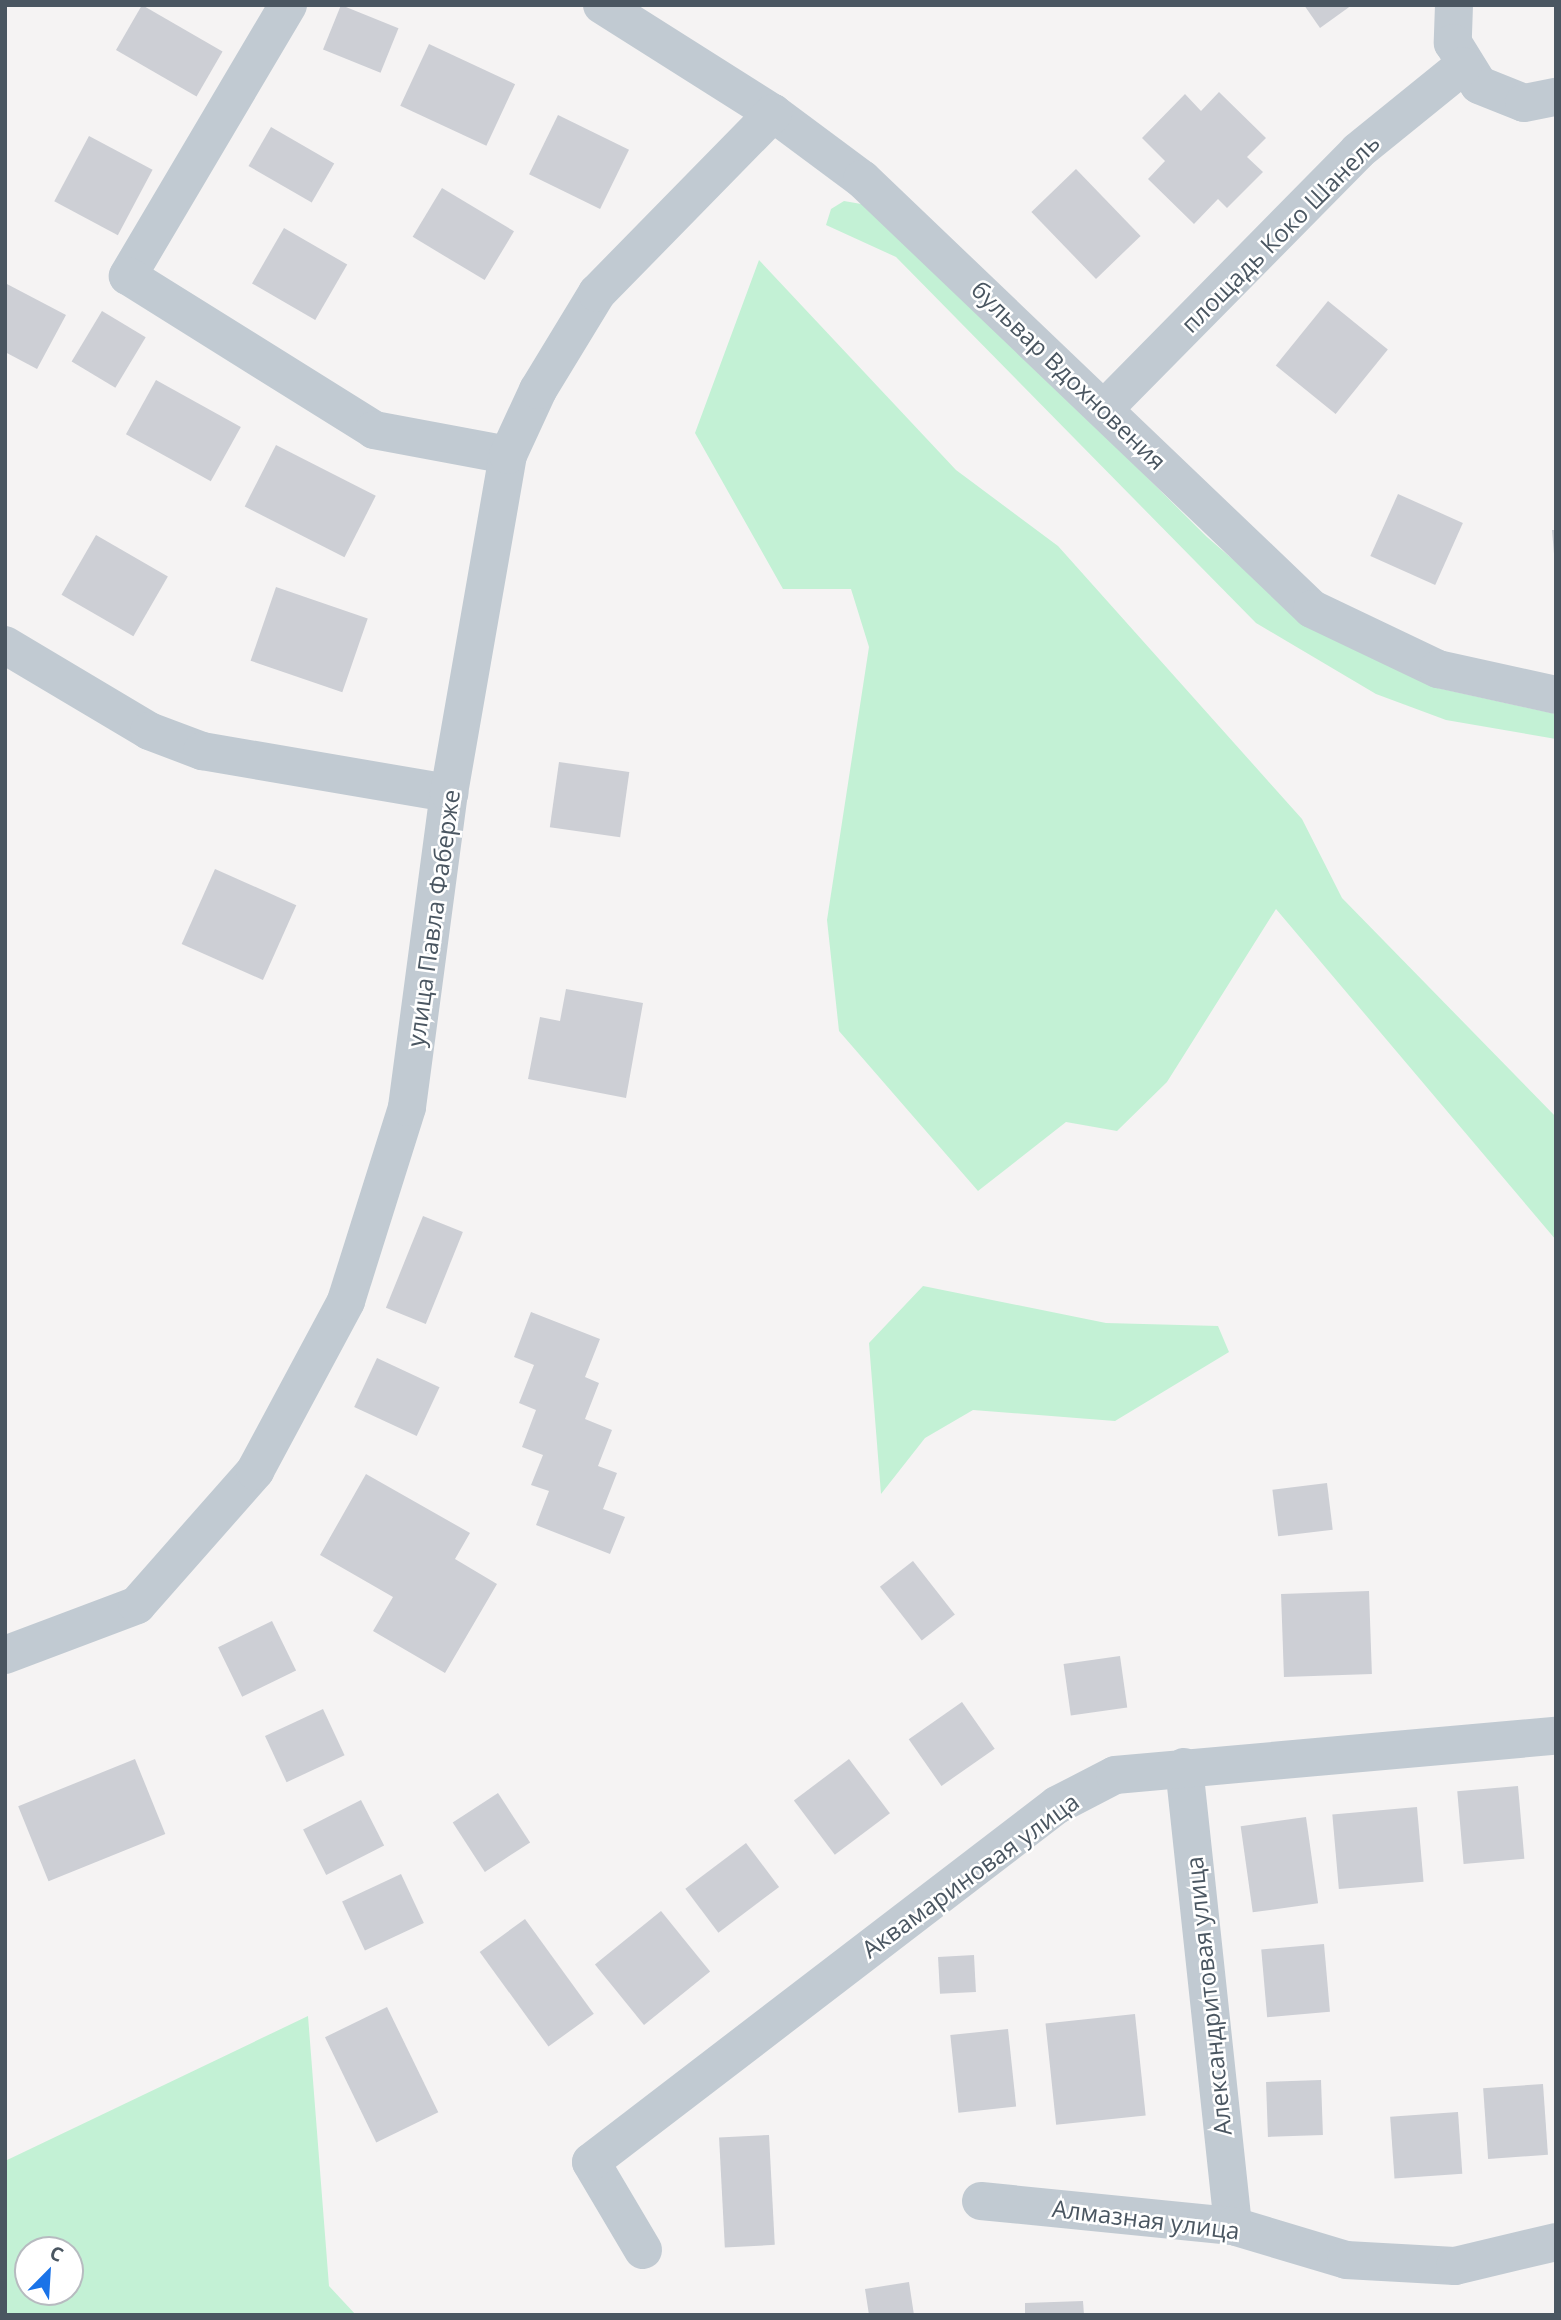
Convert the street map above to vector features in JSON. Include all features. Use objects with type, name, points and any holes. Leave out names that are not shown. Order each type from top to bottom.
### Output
[{"type":"street","points":[[288,5],[128,275],[373,430],[508,455]]},
{"type":"street","points":[[1454,5],[1453,43],[1463,66],[1500,97],[1524,103],[1556,97]]},
{"type":"street","name":"бульвар Вдохновения","points":[[619,9],[773,113],[862,179],[1312,608],[1438,669],[1556,695]]},
{"type":"street","name":"площадь Коко Шанель","points":[[1105,408],[1358,151],[1463,66]]},
{"type":"street","name":"улица Павла Фаберже","points":[[5,1655],[137,1605],[255,1471],[346,1301],[407,1107],[449,793],[508,455],[538,390],[597,293],[773,113]]},
{"type":"street","points":[[5,645],[149,731],[202,751],[449,793]]},
{"type":"street","name":"Аквамариновая улица","points":[[643,2250],[592,2162],[1057,1805],[1115,1775],[1556,1736]]},
{"type":"street","name":"Александритовая улица","points":[[1184,1767],[1233,2225]]},
{"type":"street","name":"Алмазная улица","points":[[981,2201],[1233,2225],[1346,2260],[1455,2266],[1556,2242]]},
{"type":"green space","points":[[844,201],[867,205],[909,241],[1207,537],[1311,627],[1433,687],[1556,714],[1556,739],[1446,720],[1376,694],[1256,623],[896,257],[826,225],[831,209]]},
{"type":"green space","points":[[759,260],[956,470],[1058,546],[1302,819],[1342,898],[1556,1117],[1556,1240],[1276,909],[1167,1082],[1117,1131],[1066,1122],[978,1191],[839,1031],[827,920],[869,647],[851,589],[783,589],[695,433]]},
{"type":"green space","points":[[923,1286],[1106,1323],[1218,1326],[1229,1352],[1115,1421],[973,1410],[925,1438],[881,1494],[869,1343]]},
{"type":"green space","points":[[308,2016],[329,2286],[356,2315],[5,2315],[5,2161]]},
{"type":"building","points":[[142,5],[223,52],[197,97],[116,50]]},
{"type":"building","points":[[341,5],[398,28],[381,73],[323,50]]},
{"type":"building","points":[[1304,5],[1352,5],[1320,28]]},
{"type":"building","points":[[429,44],[515,84],[486,146],[400,106]]},
{"type":"building","points":[[1219,92],[1266,138],[1247,157],[1263,172],[1227,208],[1218,199],[1194,224],[1148,179],[1165,161],[1142,138],[1185,94],[1201,111]]},
{"type":"building","points":[[558,115],[629,150],[600,209],[529,174]]},
{"type":"building","points":[[271,127],[334,164],[312,202],[249,166]]},
{"type":"building","points":[[89,136],[153,170],[118,235],[54,201]]},
{"type":"building","points":[[1076,169],[1141,236],[1096,279],[1031,212]]},
{"type":"building","points":[[442,188],[514,231],[485,280],[413,237]]},
{"type":"building","points":[[284,228],[347,264],[315,320],[252,283]]},
{"type":"building","points":[[5,283],[66,315],[37,369],[5,352]]},
{"type":"building","points":[[1328,301],[1388,349],[1336,414],[1276,366]]},
{"type":"building","points":[[102,311],[146,337],[115,388],[72,362]]},
{"type":"building","points":[[156,380],[241,427],[211,481],[126,434]]},
{"type":"building","points":[[276,445],[376,496],[344,557],[245,506]]},
{"type":"building","points":[[1398,494],[1463,523],[1435,585],[1370,556]]},
{"type":"building","points":[[1552,530],[1556,530],[1556,554],[1554,554]]},
{"type":"building","points":[[96,535],[168,576],[133,636],[62,595]]},
{"type":"building","points":[[276,587],[368,619],[342,692],[251,661]]},
{"type":"building","points":[[559,762],[629,772],[620,837],[550,827]]},
{"type":"building","points":[[215,869],[296,905],[263,980],[182,944]]},
{"type":"building","points":[[566,989],[643,1003],[626,1098],[528,1079],[540,1017],[560,1021]]},
{"type":"building","points":[[423,1216],[463,1232],[426,1324],[386,1308]]},
{"type":"building","points":[[531,1312],[600,1339],[585,1377],[599,1383],[585,1419],[612,1430],[598,1466],[617,1473],[603,1509],[625,1517],[610,1554],[536,1525],[549,1491],[531,1485],[543,1455],[522,1447],[536,1410],[519,1403],[534,1365],[514,1357]]},
{"type":"building","points":[[377,1358],[440,1387],[417,1436],[354,1407]]},
{"type":"building","points":[[366,1474],[470,1533],[455,1559],[497,1584],[445,1673],[373,1631],[393,1597],[320,1555]]},
{"type":"building","points":[[1327,1483],[1333,1530],[1278,1536],[1272,1490]]},
{"type":"building","points":[[913,1561],[955,1615],[922,1640],[880,1587]]},
{"type":"building","points":[[1369,1591],[1372,1674],[1284,1677],[1281,1594]]},
{"type":"building","points":[[272,1621],[296,1670],[242,1697],[218,1647]]},
{"type":"building","points":[[1120,1656],[1127,1707],[1071,1715],[1064,1664]]},
{"type":"building","points":[[962,1702],[995,1749],[941,1786],[909,1739]]},
{"type":"building","points":[[323,1709],[345,1755],[287,1782],[265,1736]]},
{"type":"building","points":[[135,1759],[165,1834],[49,1881],[18,1806]]},
{"type":"building","points":[[849,1759],[890,1813],[835,1855],[794,1801]]},
{"type":"building","points":[[1518,1786],[1524,1859],[1464,1864],[1457,1791]]},
{"type":"building","points":[[498,1793],[530,1842],[485,1872],[453,1822]]},
{"type":"building","points":[[361,1800],[384,1845],[326,1875],[303,1830]]},
{"type":"building","points":[[1417,1807],[1424,1882],[1339,1889],[1332,1814]]},
{"type":"building","points":[[1306,1817],[1318,1903],[1253,1912],[1241,1826]]},
{"type":"building","points":[[746,1843],[779,1887],[718,1933],[685,1889]]},
{"type":"building","points":[[401,1874],[424,1923],[365,1950],[342,1901]]},
{"type":"building","points":[[661,1911],[710,1972],[644,2025],[595,1964]]},
{"type":"building","points":[[525,1919],[594,2014],[548,2047],[480,1952]]},
{"type":"building","points":[[1324,1944],[1330,2012],[1267,2017],[1261,1949]]},
{"type":"building","points":[[974,1955],[976,1992],[940,1994],[938,1957]]},
{"type":"building","points":[[387,2007],[438,2112],[376,2142],[325,2037]]},
{"type":"building","points":[[1135,2014],[1146,2115],[1056,2125],[1045,2023]]},
{"type":"building","points":[[1008,2029],[1016,2107],[958,2113],[950,2035]]},
{"type":"building","points":[[1321,2080],[1323,2135],[1268,2137],[1266,2082]]},
{"type":"building","points":[[1543,2084],[1548,2155],[1488,2159],[1483,2088]]},
{"type":"building","points":[[1458,2112],[1462,2174],[1394,2179],[1390,2117]]},
{"type":"building","points":[[769,2135],[775,2245],[725,2247],[719,2138]]},
{"type":"building","points":[[909,2282],[914,2315],[869,2315],[865,2289]]},
{"type":"building","points":[[1083,2301],[1084,2315],[1025,2315],[1025,2303]]}]
